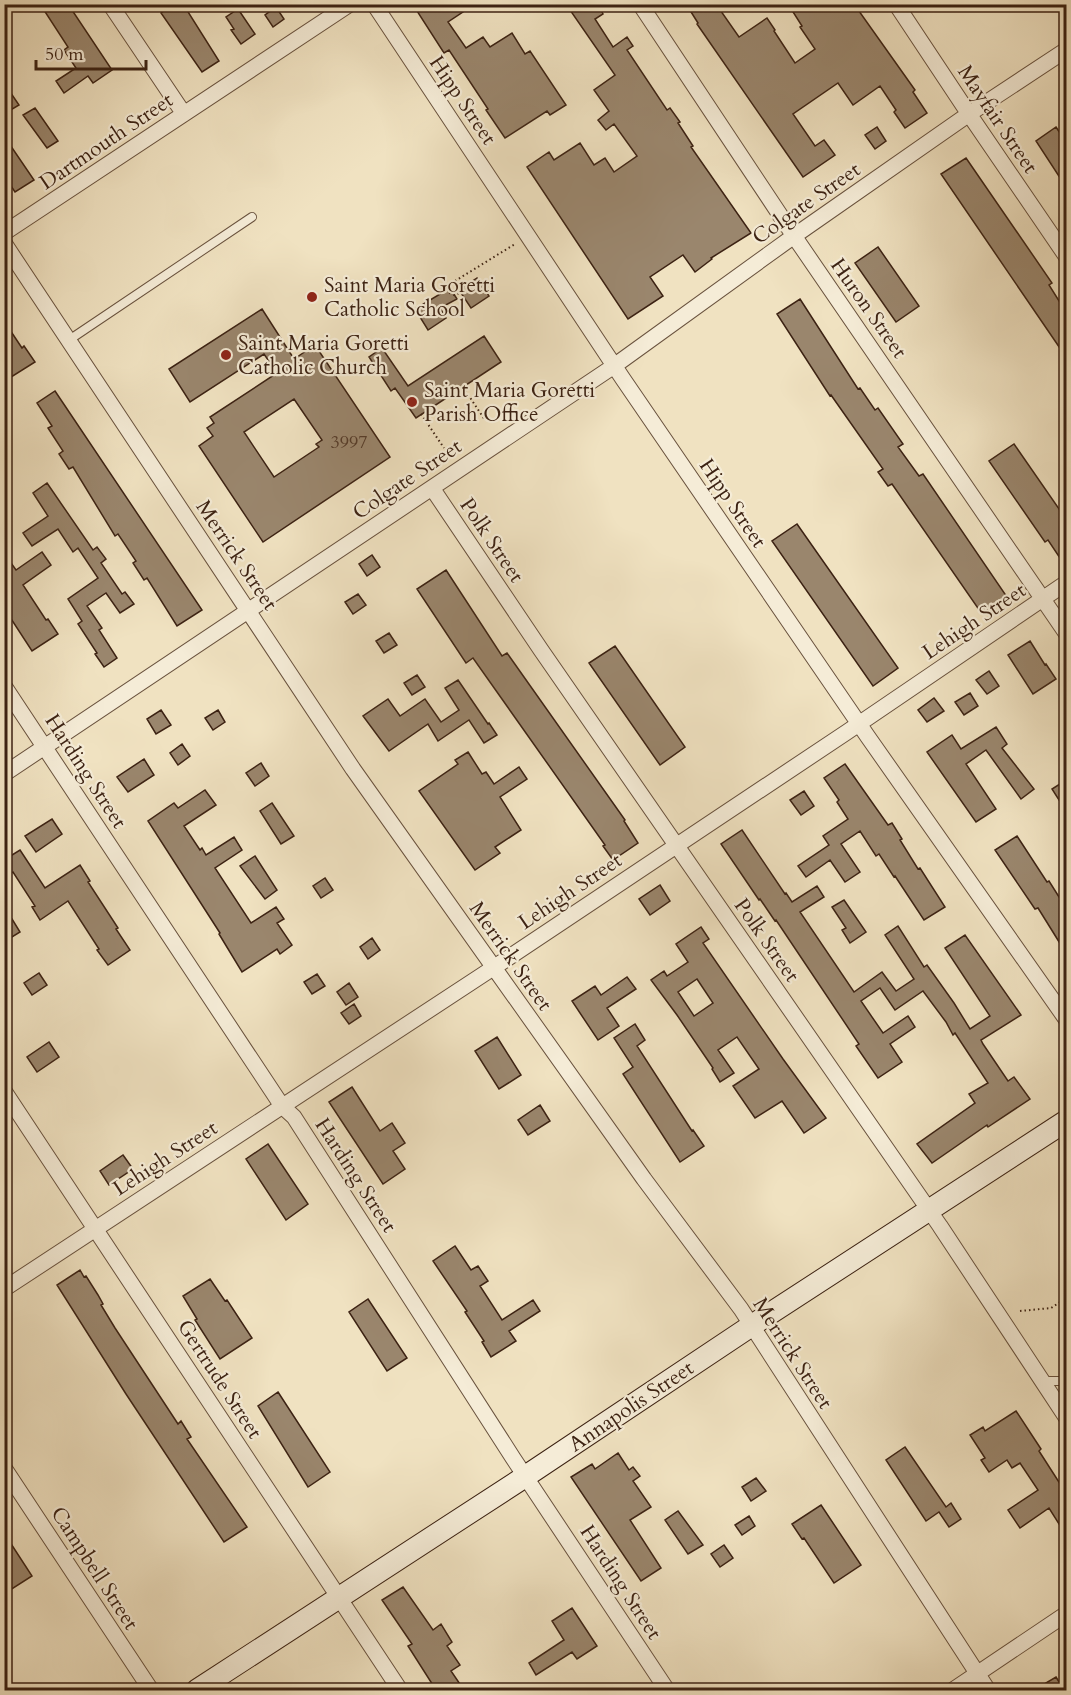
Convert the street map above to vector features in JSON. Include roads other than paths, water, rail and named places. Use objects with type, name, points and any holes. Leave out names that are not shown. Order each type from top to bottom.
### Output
[{"type":"street","points":[[110,4],[184,114]]},
{"type":"street","name":"Dartmouth Street","points":[[4,233],[350,4]]},
{"type":"street","name":"Hipp Street","points":[[374,4],[614,366],[859,724],[1066,1019]]},
{"type":"street","name":"Huron Street","points":[[640,4],[794,236],[1066,633]]},
{"type":"street","name":"Mayfair Street","points":[[896,4],[1066,256]]},
{"type":"street","name":"Colgate Street","points":[[4,774],[614,366],[794,236],[969,114],[1066,50]]},
{"type":"street","name":"Merrick Street","points":[[4,243],[352,769],[644,1179],[741,1309],[988,1690]]},
{"type":"street","name":"Polk Street","points":[[432,488],[540,650],[930,1211],[1066,1417]]},
{"type":"street","name":"Lehigh Street","points":[[4,1289],[493,968],[1066,583]]},
{"type":"street","name":"Harding Street","points":[[4,686],[282,1106],[294,1117],[667,1690]]},
{"type":"street","name":"Gertrude Street","points":[[4,1091],[400,1690]]},
{"type":"street","name":"Annapolis Street","points":[[197,1690],[1066,1121]]},
{"type":"street","name":"Campbell Street","points":[[4,1468],[151,1690]]},
{"type":"street","points":[[953,1690],[1066,1614]]},
{"type":"lane","points":[[69,340],[252,218]]},
{"type":"lane","points":[[1043,1381],[1066,1382]]},
{"type":"place","name":"Saint Maria Goretti Catholic School","points":[[312,297]]},
{"type":"place","name":"Saint Maria Goretti Catholic Church","points":[[226,355]]},
{"type":"place","name":"Saint Maria Goretti Parish Office","points":[[412,402]]}]
